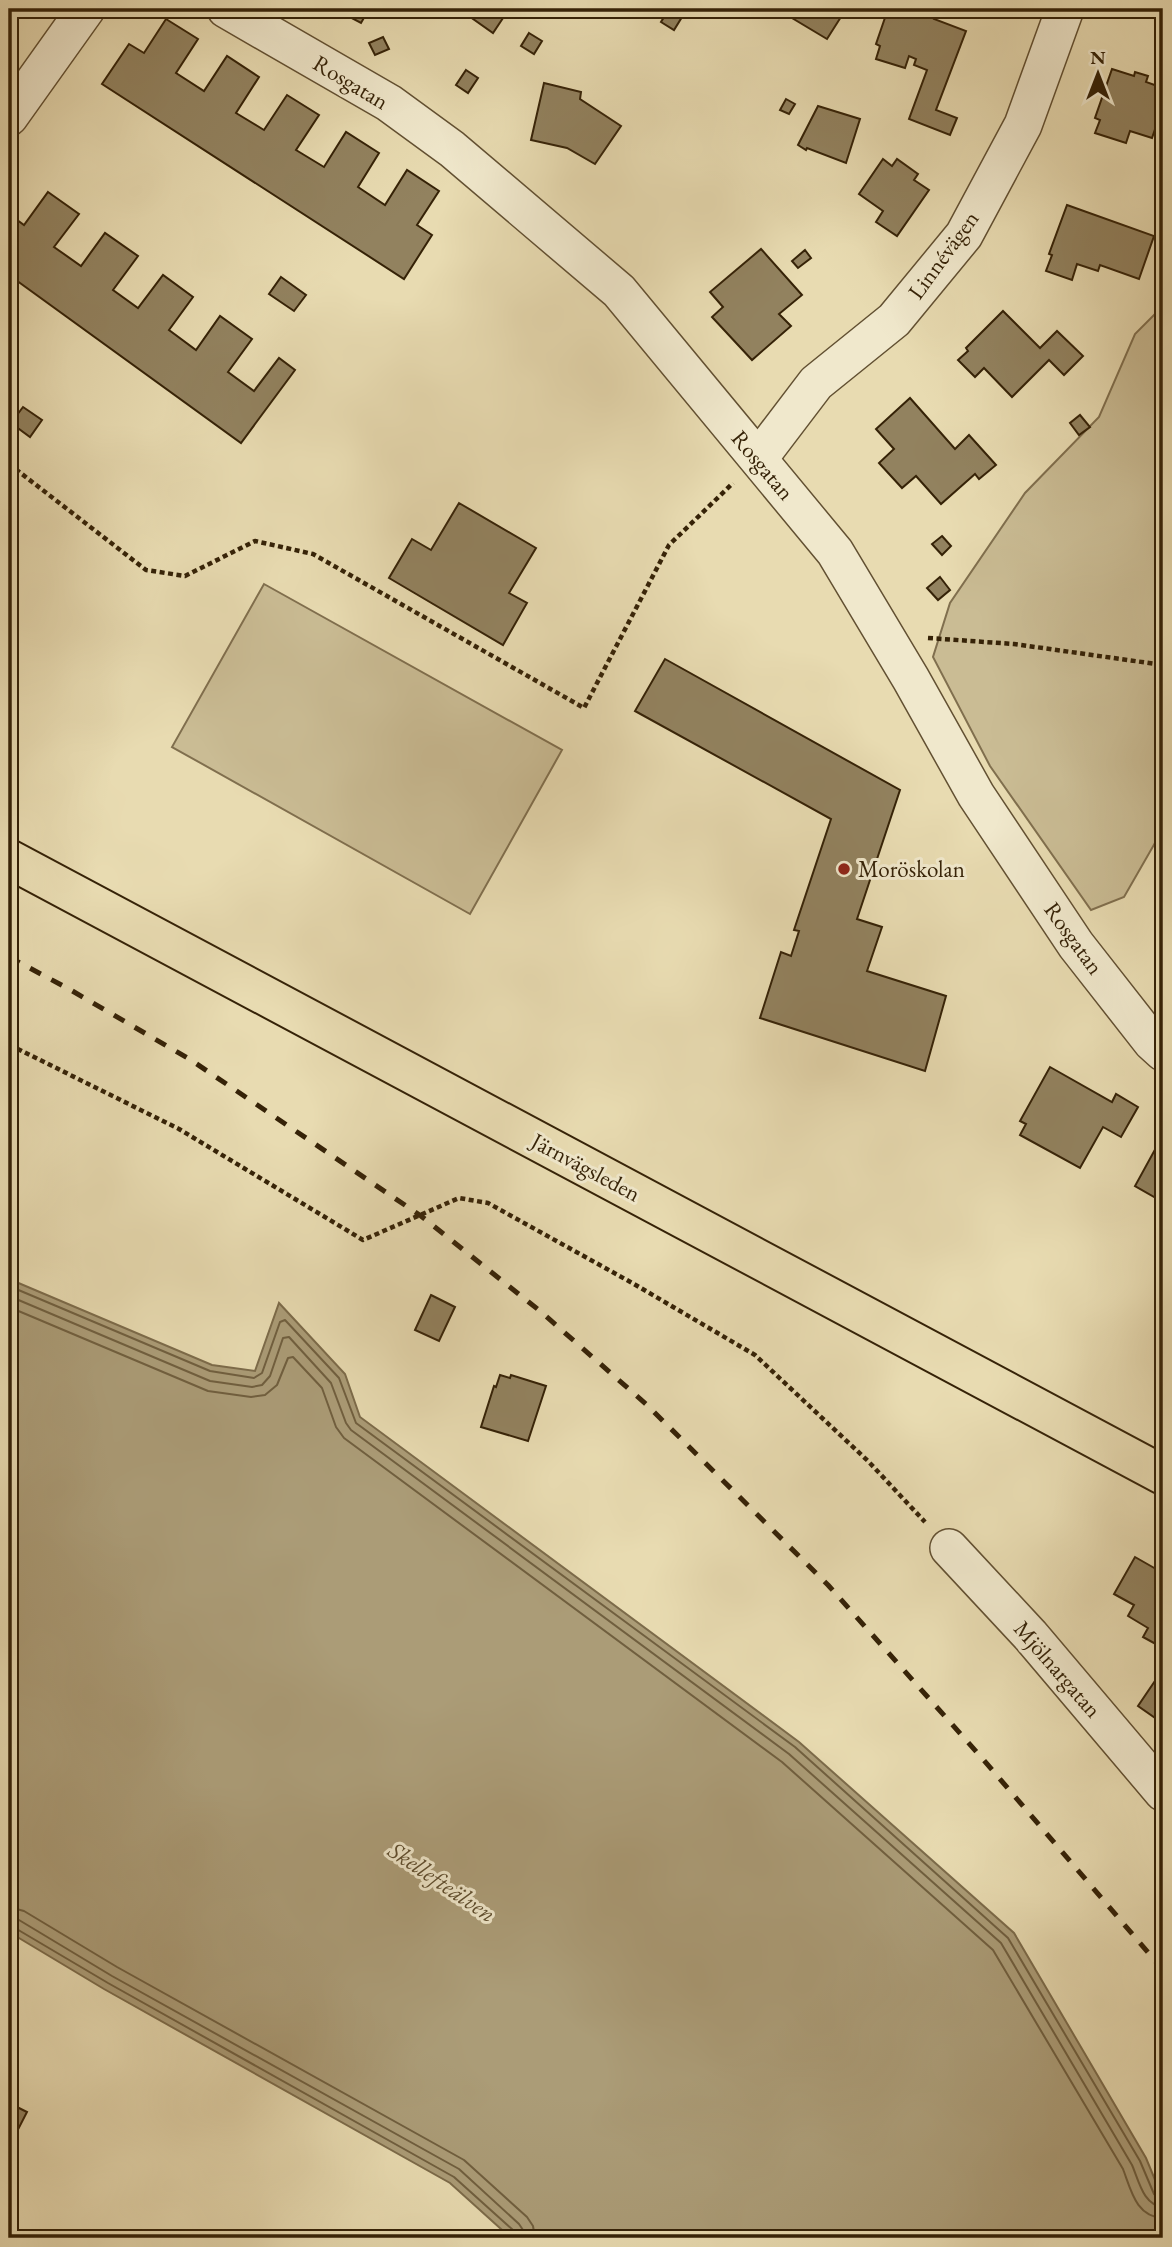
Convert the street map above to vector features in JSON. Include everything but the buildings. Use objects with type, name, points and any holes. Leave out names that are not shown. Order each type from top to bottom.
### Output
[{"type":"main road","name":"Järnvägsleden","points":[[9,859],[1163,1475]]},
{"type":"street","points":[[9,117],[86,9]]},
{"type":"street","name":"Rosgatan","points":[[226,9],[389,103],[463,158],[619,291],[835,552],[976,795],[1076,945],[1152,1042],[1163,1052]]},
{"type":"street","name":"Linnévägen","points":[[759,458],[816,383],[894,320],[964,235],[1023,125],[1065,9]]},
{"type":"street","name":"Mjölnargatan","points":[[949,1548],[1030,1635],[1163,1792]]},
{"type":"path","points":[[9,464],[146,570],[185,576],[255,541],[313,554],[584,708],[669,545],[759,458]]},
{"type":"path","points":[[885,636],[1014,644],[1163,665]]},
{"type":"path","points":[[9,1048],[16,1048],[179,1129],[363,1240],[459,1198],[488,1203],[755,1355],[868,1461],[949,1548]]},
{"type":"shaded area","points":[[1163,306],[1163,829],[1124,897],[1091,910],[990,766],[933,657],[950,603],[1025,493],[1099,417],[1135,334]]},
{"type":"shaded area","points":[[264,584],[562,750],[470,914],[172,747]]},
{"type":"water","name":"Skellefteälven","points":[[9,1279],[212,1365],[255,1371],[279,1303],[345,1374],[360,1417],[799,1742],[1014,1933],[1146,2158],[1163,2199],[1163,2238],[511,2238],[450,2183],[104,1989],[9,1932]]},
{"type":"railway","points":[[9,957],[191,1060],[421,1216],[540,1311],[646,1404],[828,1585],[982,1758],[1163,1970]]},
{"type":"place","name":"Moröskolan","points":[[844,869]]}]
